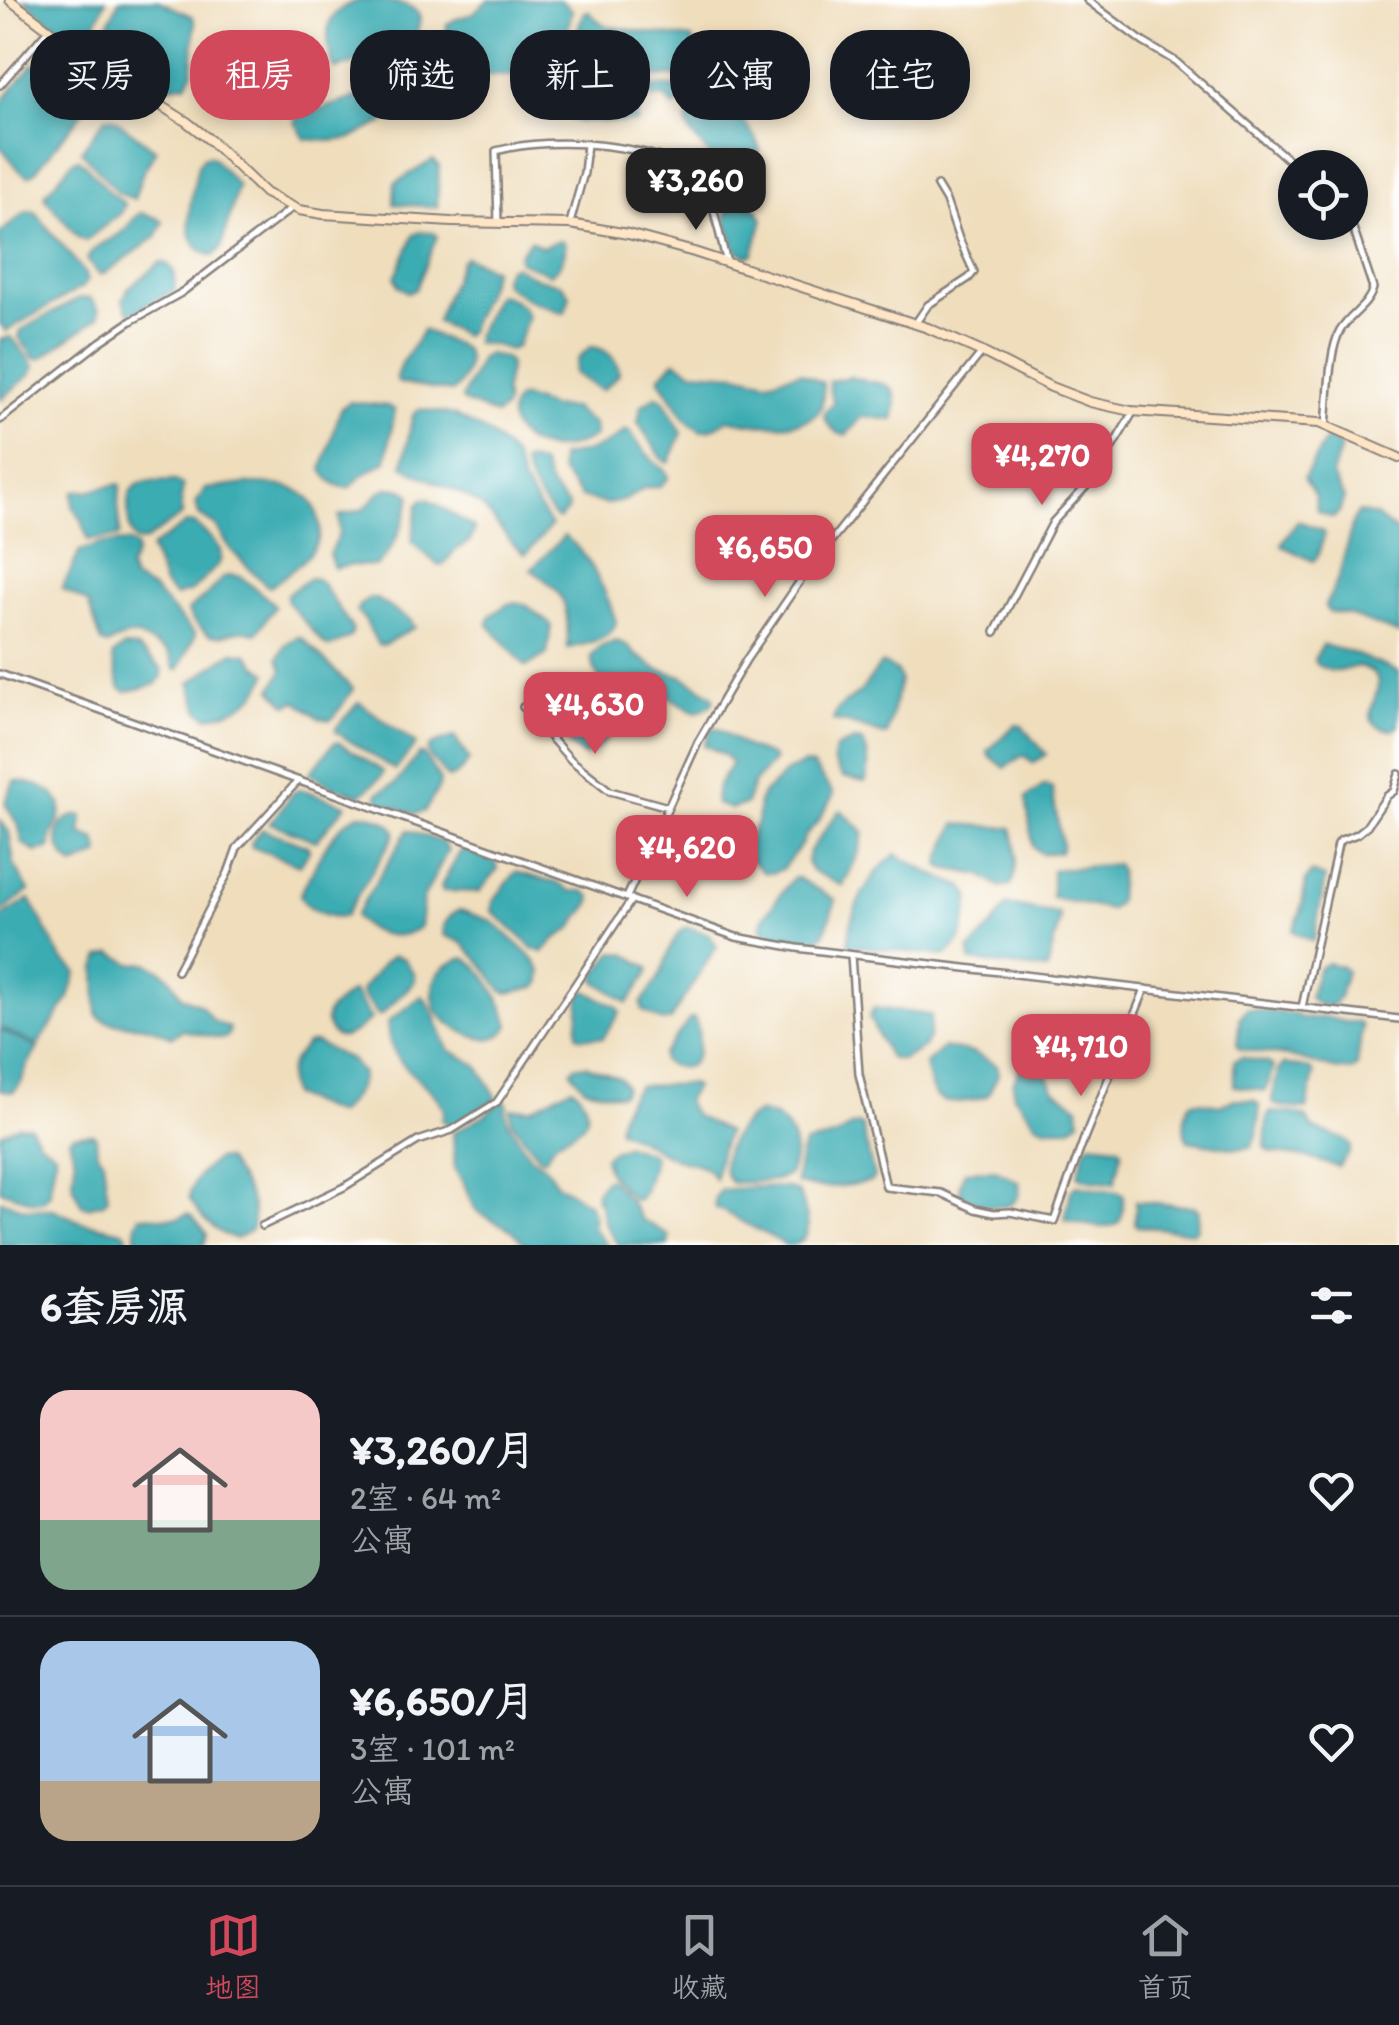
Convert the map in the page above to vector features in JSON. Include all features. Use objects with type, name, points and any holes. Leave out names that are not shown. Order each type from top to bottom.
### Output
[{"type":"street","points":[[10,0],[48,30]]},
{"type":"street","points":[[1087,0],[1175,61],[1278,151]]},
{"type":"street","points":[[0,85],[30,51]]},
{"type":"street","points":[[170,111],[188,122],[265,194],[292,208],[323,214],[570,224],[650,240],[915,324],[1090,402],[1134,412],[1326,425],[1399,458]]},
{"type":"street","points":[[498,223],[496,150],[587,144],[648,152],[702,176],[709,186],[728,263]]},
{"type":"street","points":[[570,224],[584,174],[587,144]]},
{"type":"street","points":[[915,324],[928,305],[974,272],[937,186]]},
{"type":"street","points":[[0,420],[100,342],[181,293],[292,208]]},
{"type":"street","points":[[1326,425],[1335,342],[1346,323],[1367,303],[1373,288],[1357,240]]},
{"type":"street","points":[[262,1226],[344,1187],[418,1141],[452,1130],[497,1102],[630,898],[705,729],[746,660],[788,597],[982,352]]},
{"type":"street","points":[[995,632],[1053,522],[1093,479],[1134,412]]},
{"type":"street","points":[[0,674],[736,937],[851,955],[1399,1018]]},
{"type":"street","points":[[524,707],[570,760],[610,791],[668,807]]},
{"type":"street","points":[[1302,1007],[1338,844],[1366,828],[1387,796],[1396,792],[1399,774]]},
{"type":"street","points":[[177,971],[228,873],[236,848],[298,781]]},
{"type":"street","points":[[851,955],[858,1074],[886,1187],[941,1193],[975,1210],[1054,1221],[1144,989]]},
{"type":"water","points":[[24,0],[106,0],[93,30],[60,30]]},
{"type":"water","points":[[119,0],[157,0],[192,16],[195,30],[190,30],[190,77],[186,84],[170,86],[170,30],[106,30]]},
{"type":"water","points":[[360,0],[394,2],[412,8],[420,19],[418,30],[350,30],[350,64],[336,69],[330,52],[329,25],[348,5]]},
{"type":"water","points":[[488,0],[560,0],[572,10],[568,30],[510,30],[510,75],[490,76],[490,30],[446,30],[454,20],[472,14]]},
{"type":"water","points":[[588,11],[610,27],[630,30],[578,30]]},
{"type":"water","points":[[650,33],[670,36],[670,76],[650,77]]},
{"type":"water","points":[[30,68],[30,120],[76,120],[28,176],[0,146],[0,104]]},
{"type":"water","points":[[650,86],[670,87],[670,103],[664,97],[650,98]]},
{"type":"water","points":[[350,99],[350,120],[388,120],[349,139],[305,139],[295,120],[330,120],[330,106]]},
{"type":"water","points":[[104,120],[116,120],[156,150],[134,199],[118,193],[81,151]]},
{"type":"water","points":[[574,120],[637,120],[637,122]]},
{"type":"water","points":[[742,120],[760,150],[752,161],[718,162],[691,134],[686,122]]},
{"type":"water","points":[[208,156],[238,186],[221,248],[213,256],[194,241],[189,217],[198,165]]},
{"type":"water","points":[[78,159],[125,204],[121,213],[85,241],[45,198]]},
{"type":"water","points":[[433,160],[439,166],[437,207],[394,204],[395,183]]},
{"type":"water","points":[[742,194],[763,219],[753,254],[748,256],[735,249],[726,219],[729,208]]},
{"type":"water","points":[[27,211],[35,212],[84,272],[87,281],[6,331],[0,324],[0,233]]},
{"type":"water","points":[[140,213],[163,222],[156,237],[99,274],[87,260],[90,254],[121,233]]},
{"type":"water","points":[[420,232],[437,236],[416,289],[408,292],[395,277],[414,235]]},
{"type":"water","points":[[530,240],[542,247],[564,242],[562,260],[550,274],[519,261]]},
{"type":"water","points":[[466,257],[493,269],[467,334],[462,335],[436,321]]},
{"type":"water","points":[[160,263],[172,268],[175,290],[129,312],[123,300],[128,289]]},
{"type":"water","points":[[514,266],[536,278],[561,284],[570,295],[565,312],[527,299],[504,284],[508,268]]},
{"type":"water","points":[[497,294],[515,301],[528,316],[517,346],[510,350],[475,343]]},
{"type":"water","points":[[80,298],[91,299],[99,310],[98,318],[40,359],[34,358],[19,337],[21,330]]},
{"type":"water","points":[[423,330],[466,353],[465,371],[452,392],[399,383],[396,379]]},
{"type":"water","points":[[10,337],[35,367],[0,400],[0,340]]},
{"type":"water","points":[[590,347],[601,349],[617,363],[619,374],[604,389],[574,373],[578,359]]},
{"type":"water","points":[[488,354],[510,364],[504,393],[506,404],[496,415],[462,398],[481,358]]},
{"type":"water","points":[[675,361],[693,371],[768,381],[800,372],[823,383],[822,405],[815,415],[793,423],[729,419],[701,431],[687,421],[660,380]]},
{"type":"water","points":[[851,377],[893,390],[893,420],[863,416],[846,435],[833,429],[824,417],[834,402],[829,381]]},
{"type":"water","points":[[656,396],[663,399],[682,433],[669,463],[638,423],[641,406]]},
{"type":"water","points":[[518,398],[550,407],[573,408],[594,425],[595,436],[561,449],[535,446],[513,426],[510,417]]},
{"type":"water","points":[[350,402],[395,410],[386,461],[351,487],[342,487],[322,470],[341,408]]},
{"type":"water","points":[[420,409],[454,415],[491,435],[514,457],[523,483],[551,526],[528,552],[518,549],[473,500],[403,466],[412,418]]},
{"type":"water","points":[[626,430],[668,478],[660,486],[644,488],[625,500],[608,504],[581,497],[560,471],[560,457],[595,449]]},
{"type":"water","points":[[1329,439],[1341,447],[1332,476],[1344,498],[1333,518],[1317,511],[1315,496],[1304,478]]},
{"type":"water","points":[[523,463],[541,464],[550,486],[568,506],[559,519],[532,485]]},
{"type":"water","points":[[175,481],[183,486],[182,515],[143,542],[136,541],[129,523],[131,492],[148,482]]},
{"type":"water","points":[[119,484],[120,534],[88,540],[73,507],[73,493]]},
{"type":"water","points":[[246,484],[280,486],[300,492],[314,506],[318,518],[320,533],[313,549],[270,587],[230,549],[216,526],[199,515],[196,503],[205,489]]},
{"type":"water","points":[[387,488],[403,489],[411,496],[389,551],[376,566],[334,568],[329,554],[339,534],[339,516],[364,509]]},
{"type":"water","points":[[423,499],[474,528],[469,542],[442,565],[412,542],[418,504]]},
{"type":"water","points":[[1359,512],[1375,516],[1399,533],[1399,634],[1349,615],[1329,612],[1325,607]]},
{"type":"water","points":[[1298,521],[1325,534],[1313,561],[1282,546]]},
{"type":"water","points":[[186,523],[195,524],[212,539],[221,558],[192,591],[175,596],[164,585],[151,550]]},
{"type":"water","points":[[564,536],[589,563],[616,622],[603,638],[568,648],[563,602],[553,586],[531,570]]},
{"type":"water","points":[[128,542],[136,547],[129,569],[133,579],[153,590],[195,634],[178,670],[166,651],[138,636],[102,643],[88,603],[62,589],[80,551],[100,544]]},
{"type":"water","points":[[230,575],[241,577],[275,607],[256,633],[212,635],[190,616],[188,610]]},
{"type":"water","points":[[310,578],[322,583],[353,630],[350,637],[330,647],[287,602],[287,594]]},
{"type":"water","points":[[369,598],[410,620],[415,627],[378,645],[357,612]]},
{"type":"water","points":[[516,602],[551,625],[547,654],[526,667],[488,624],[490,616]]},
{"type":"water","points":[[297,637],[353,689],[330,720],[319,718],[297,701],[287,705],[272,689],[283,669],[278,659],[286,644]]},
{"type":"water","points":[[616,641],[657,669],[682,676],[712,695],[711,705],[697,712],[657,693],[619,697],[600,680],[591,657],[600,647]]},
{"type":"water","points":[[1322,645],[1399,672],[1398,726],[1391,730],[1383,728],[1371,717],[1378,686],[1372,672],[1356,666],[1333,671],[1317,665],[1314,660]]},
{"type":"water","points":[[124,647],[137,648],[162,669],[157,684],[126,692],[120,688],[113,655]]},
{"type":"water","points":[[233,652],[248,654],[267,673],[264,682],[245,703],[208,717],[199,710],[190,683]]},
{"type":"water","points":[[884,664],[897,672],[900,680],[887,734],[833,721],[837,710],[862,690]]},
{"type":"water","points":[[585,701],[604,709],[613,725],[602,743],[584,756],[556,725]]},
{"type":"water","points":[[359,702],[416,744],[395,770],[336,732]]},
{"type":"water","points":[[1015,725],[1022,726],[1046,754],[1033,763],[1025,756],[1020,757],[1005,768],[988,751]]},
{"type":"water","points":[[712,728],[774,760],[753,784],[746,804],[731,809],[716,804],[718,787],[732,763],[704,745]]},
{"type":"water","points":[[454,737],[469,759],[461,771],[448,778],[428,750],[433,744]]},
{"type":"water","points":[[338,742],[383,771],[361,795],[331,786],[310,773]]},
{"type":"water","points":[[862,742],[866,751],[865,782],[843,777],[834,763],[837,748]]},
{"type":"water","points":[[423,754],[440,780],[425,811],[415,814],[378,801],[378,793],[396,783]]},
{"type":"water","points":[[804,764],[813,766],[833,796],[782,869],[763,872],[743,852],[757,822],[759,802],[786,772]]},
{"type":"water","points":[[14,781],[38,786],[58,800],[60,816],[49,849],[35,852],[22,843],[19,827],[5,803]]},
{"type":"water","points":[[1045,785],[1052,788],[1062,847],[1059,852],[1042,854],[1033,847],[1026,798]]},
{"type":"water","points":[[301,789],[346,805],[316,841],[270,823],[294,792]]},
{"type":"water","points":[[839,811],[864,832],[843,886],[811,870],[807,862],[809,852]]},
{"type":"water","points":[[359,814],[388,824],[395,830],[394,836],[345,916],[318,912],[300,894],[331,838]]},
{"type":"water","points":[[80,815],[81,834],[96,840],[100,854],[74,866],[62,852],[58,836],[63,822]]},
{"type":"water","points":[[0,820],[9,832],[14,864],[29,891],[0,913]]},
{"type":"water","points":[[956,824],[1012,828],[1016,856],[1011,885],[1001,887],[981,875],[940,865]]},
{"type":"water","points":[[262,829],[308,846],[300,865],[252,847]]},
{"type":"water","points":[[408,830],[442,842],[448,850],[423,899],[420,927],[412,932],[385,935],[355,916]]},
{"type":"water","points":[[465,849],[495,861],[498,869],[479,892],[443,891],[441,886]]},
{"type":"water","points":[[896,854],[963,887],[970,895],[960,939],[943,956],[848,945],[852,919],[862,894]]},
{"type":"water","points":[[1116,864],[1120,870],[1118,902],[1110,910],[1052,898],[1052,870]]},
{"type":"water","points":[[516,872],[557,883],[570,891],[584,891],[592,897],[571,929],[543,952],[534,949],[492,911],[493,901]]},
{"type":"water","points":[[1311,873],[1325,878],[1312,941],[1293,931]]},
{"type":"water","points":[[793,878],[836,900],[819,939],[781,936],[761,928],[763,918]]},
{"type":"water","points":[[30,899],[61,957],[77,972],[68,1000],[38,1045],[0,1028],[0,918]]},
{"type":"water","points":[[1007,905],[1059,914],[1047,970],[970,961],[970,950]]},
{"type":"water","points":[[460,910],[492,921],[531,956],[541,971],[537,987],[502,991],[461,942],[444,935],[447,920]]},
{"type":"water","points":[[687,927],[709,934],[717,946],[670,1020],[663,1022],[643,1011],[641,1004],[661,973],[674,940]]},
{"type":"water","points":[[613,952],[626,954],[649,968],[628,1003],[596,981],[596,974]]},
{"type":"water","points":[[112,953],[132,964],[147,963],[162,971],[182,997],[201,1005],[213,1021],[229,1028],[229,1034],[219,1038],[182,1030],[172,1037],[151,1028],[102,1019],[97,1015],[96,968],[101,957]]},
{"type":"water","points":[[393,956],[404,959],[415,981],[378,1015],[362,989]]},
{"type":"water","points":[[465,958],[486,978],[506,1016],[509,1025],[495,1038],[462,1031],[435,1007],[433,989],[437,976],[451,963]]},
{"type":"water","points":[[1327,963],[1346,971],[1339,997],[1332,1006],[1318,1005],[1309,997],[1318,969]]},
{"type":"water","points":[[583,991],[620,1012],[603,1038],[577,1035]]},
{"type":"water","points":[[352,992],[371,1019],[350,1034],[335,1036],[326,1022],[327,1014]]},
{"type":"water","points":[[422,996],[448,1049],[477,1065],[496,1096],[496,1100],[450,1128],[442,1120],[444,1109],[439,1101],[399,1060],[388,1033],[388,1022]]},
{"type":"water","points":[[874,1008],[931,1015],[924,1047],[902,1060],[889,1058],[869,1017]]},
{"type":"water","points":[[1247,1009],[1294,1014],[1304,1019],[1326,1017],[1358,1022],[1362,1026],[1357,1066],[1351,1071],[1334,1069],[1240,1049],[1240,1017]]},
{"type":"water","points":[[694,1018],[699,1036],[693,1062],[682,1067],[663,1062],[662,1055]]},
{"type":"water","points":[[0,1030],[38,1048],[13,1092],[0,1090]]},
{"type":"water","points":[[315,1042],[352,1061],[362,1074],[353,1096],[337,1114],[292,1096],[289,1088],[288,1074],[293,1062],[307,1044]]},
{"type":"water","points":[[943,1047],[973,1053],[997,1065],[999,1073],[987,1096],[954,1102],[937,1097],[925,1065]]},
{"type":"water","points":[[1031,1052],[1037,1053],[1047,1066],[1055,1090],[1079,1106],[1080,1120],[1070,1128],[1046,1128],[1036,1123],[1014,1095],[1013,1083]]},
{"type":"water","points":[[1241,1057],[1273,1066],[1264,1091],[1234,1086],[1234,1061]]},
{"type":"water","points":[[1283,1064],[1314,1073],[1307,1109],[1273,1104],[1278,1071]]},
{"type":"water","points":[[585,1065],[620,1078],[625,1086],[623,1093],[584,1088],[571,1071]]},
{"type":"water","points":[[638,1086],[695,1087],[686,1101],[694,1115],[727,1132],[715,1179],[701,1165],[672,1157],[619,1131],[621,1113]]},
{"type":"water","points":[[572,1087],[585,1104],[586,1119],[554,1144],[546,1158],[540,1158],[512,1122],[510,1109],[532,1108]]},
{"type":"water","points":[[1235,1099],[1260,1105],[1257,1136],[1251,1147],[1237,1149],[1188,1141],[1185,1122],[1190,1103],[1220,1105]]},
{"type":"water","points":[[503,1100],[507,1103],[509,1124],[530,1156],[545,1166],[557,1184],[589,1204],[594,1229],[607,1245],[525,1245],[513,1231],[478,1212],[472,1204],[455,1170],[453,1133]]},
{"type":"water","points":[[1271,1112],[1306,1117],[1312,1128],[1346,1140],[1351,1146],[1349,1154],[1338,1167],[1271,1152],[1265,1143]]},
{"type":"water","points":[[758,1113],[781,1121],[790,1133],[794,1149],[791,1170],[778,1179],[732,1183],[726,1175],[725,1155],[742,1125]]},
{"type":"water","points":[[19,1125],[30,1126],[39,1141],[55,1153],[50,1193],[43,1201],[34,1202],[0,1190],[0,1134]]},
{"type":"water","points":[[859,1125],[874,1177],[871,1181],[824,1187],[796,1183],[804,1144],[834,1137]]},
{"type":"water","points":[[93,1134],[103,1160],[108,1198],[104,1203],[87,1207],[81,1204],[73,1185],[75,1160],[69,1139],[73,1135]]},
{"type":"water","points":[[1091,1143],[1118,1146],[1122,1150],[1115,1183],[1078,1175],[1086,1147]]},
{"type":"water","points":[[627,1145],[654,1158],[643,1194],[637,1200],[608,1172],[604,1158]]},
{"type":"water","points":[[217,1159],[226,1160],[251,1202],[251,1230],[236,1239],[209,1223],[189,1198],[199,1176]]},
{"type":"water","points":[[996,1170],[1019,1182],[1015,1201],[988,1206],[960,1194],[965,1171]]},
{"type":"water","points":[[606,1179],[631,1203],[641,1219],[669,1236],[668,1245],[618,1245],[596,1198],[596,1191]]},
{"type":"water","points":[[1077,1185],[1123,1195],[1120,1220],[1111,1226],[1095,1226],[1065,1220],[1071,1191]]},
{"type":"water","points":[[754,1187],[798,1192],[808,1226],[803,1239],[786,1245],[715,1207],[721,1190]]},
{"type":"water","points":[[0,1200],[26,1209],[53,1209],[81,1222],[123,1231],[127,1245],[0,1245]]},
{"type":"water","points":[[1136,1201],[1195,1207],[1199,1211],[1197,1228],[1194,1232],[1137,1226]]},
{"type":"water","points":[[188,1214],[207,1234],[204,1245],[136,1245],[140,1216],[178,1218]]}]
